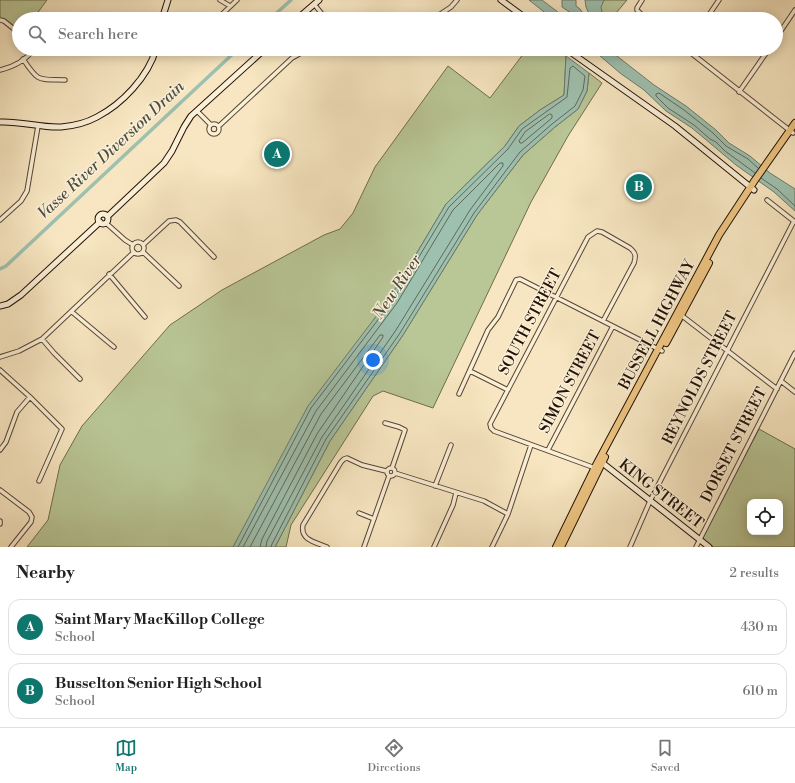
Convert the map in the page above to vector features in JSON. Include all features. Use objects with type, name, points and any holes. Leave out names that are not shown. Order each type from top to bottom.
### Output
[{"type":"main road","name":"BUSSELL HIGHWAY","points":[[556,547],[720,235],[792,131],[795,123]]},
{"type":"main road","name":"BUSSELL HIGHWAY","points":[[561,547],[599,465]]},
{"type":"street","points":[[164,12],[168,0]]},
{"type":"street","points":[[220,0],[230,6]]},
{"type":"street","points":[[224,12],[237,0]]},
{"type":"street","points":[[305,12],[319,0]]},
{"type":"street","points":[[444,12],[451,7],[457,0]]},
{"type":"street","points":[[501,0],[517,12]]},
{"type":"street","points":[[638,12],[637,8],[642,0]]},
{"type":"street","points":[[711,12],[719,0]]},
{"type":"street","points":[[314,4],[320,12]]},
{"type":"street","points":[[783,28],[795,10]]},
{"type":"street","points":[[0,20],[4,21],[12,27]]},
{"type":"street","points":[[0,70],[17,64],[27,56]]},
{"type":"street","points":[[0,122],[60,127],[96,118],[110,109],[134,87],[150,65],[153,56]]},
{"type":"street","points":[[106,223],[109,219],[108,216],[164,163],[172,152],[184,127],[197,111],[256,56]]},
{"type":"street","points":[[211,125],[209,130],[213,134],[218,133],[219,126],[295,56]]},
{"type":"street","points":[[576,56],[674,126],[752,189]]},
{"type":"street","points":[[695,56],[792,131]]},
{"type":"street","points":[[740,92],[764,56]]},
{"type":"street","points":[[23,59],[32,72],[39,78],[48,81],[65,80]]},
{"type":"street","points":[[197,111],[211,125],[216,124],[219,126]]},
{"type":"street","points":[[0,220],[21,201],[27,191],[38,126]]},
{"type":"street","points":[[767,200],[795,222]]},
{"type":"street","points":[[100,222],[98,218],[100,215],[104,213],[108,216]]},
{"type":"street","points":[[143,245],[169,221],[176,220],[180,222],[214,257]]},
{"type":"street","points":[[100,222],[102,224],[106,223],[133,245]]},
{"type":"street","points":[[0,306],[8,304],[21,295],[100,222]]},
{"type":"street","name":"REYNOLDS STREET","points":[[630,547],[650,501],[795,222]]},
{"type":"street","name":"SOUTH STREET","points":[[531,444],[494,431],[490,424],[588,237],[597,231]]},
{"type":"street","name":"SIMON STREET","points":[[597,231],[602,232],[630,248],[634,251],[636,256],[634,263],[603,321]]},
{"type":"street","points":[[133,245],[138,242],[143,245]]},
{"type":"street","points":[[133,245],[132,248],[134,252]]},
{"type":"street","points":[[143,245],[143,252]]},
{"type":"street","points":[[134,252],[138,254],[143,252]]},
{"type":"street","points":[[0,357],[19,351],[42,339],[134,252]]},
{"type":"street","points":[[143,252],[179,286]]},
{"type":"street","points":[[109,274],[145,318]]},
{"type":"street","points":[[459,394],[488,330],[498,317],[516,280],[520,279],[660,350]]},
{"type":"street","points":[[72,312],[114,347]]},
{"type":"street","points":[[679,314],[777,389]]},
{"type":"street","name":"SIMON STREET","points":[[548,450],[613,326]]},
{"type":"street","points":[[42,339],[80,379]]},
{"type":"street","name":"DORSET STREET","points":[[696,547],[795,353]]},
{"type":"street","points":[[0,370],[62,429],[38,481]]},
{"type":"street","points":[[470,371],[508,390]]},
{"type":"street","points":[[781,381],[795,392]]},
{"type":"street","points":[[0,450],[6,442],[17,412],[30,397]]},
{"type":"street","points":[[385,423],[405,430],[392,468],[388,469],[386,472]]},
{"type":"street","points":[[492,547],[508,514],[531,444],[599,465]]},
{"type":"street","points":[[435,486],[451,445]]},
{"type":"street","points":[[327,547],[306,538],[302,531],[303,525],[341,462],[347,458],[362,465],[386,472],[389,476]]},
{"type":"street","name":"KING STREET","points":[[599,465],[650,501],[710,547]]},
{"type":"street","points":[[392,468],[394,469],[395,473],[484,501],[508,514]]},
{"type":"street","points":[[364,547],[389,476],[392,476],[395,473]]},
{"type":"street","points":[[0,490],[29,512],[32,517],[31,522],[11,547]]},
{"type":"street","points":[[434,547],[453,505],[456,493]]},
{"type":"street","points":[[359,513],[374,519]]},
{"type":"shaded area","points":[[0,0],[47,0],[38,12],[12,12],[12,25],[4,19],[0,18]]},
{"type":"shaded area","points":[[604,0],[627,0],[617,12],[602,12],[600,7]]},
{"type":"shaded area","points":[[522,56],[566,56],[564,95],[540,110],[519,126],[505,146],[446,204],[390,298],[250,517],[233,547],[27,547],[48,520],[60,465],[82,426],[170,325],[222,290],[324,235],[340,229],[353,213],[375,167],[448,66],[490,98]]},
{"type":"shaded area","points":[[589,73],[602,83],[568,136],[531,202],[433,408],[383,391],[373,396],[291,525],[286,547],[275,547],[330,441],[403,335],[477,215],[523,155],[578,109],[587,91]]},
{"type":"shaded area","points":[[759,429],[795,449],[795,547],[713,547],[702,538]]},
{"type":"water","points":[[529,0],[542,0],[558,12],[544,12]]},
{"type":"water","points":[[562,0],[576,0],[576,6],[582,12],[570,12],[562,7]]},
{"type":"water","points":[[585,0],[604,0],[601,7],[602,12],[588,12]]},
{"type":"water","name":"New River","points":[[566,56],[589,73],[587,91],[578,109],[523,155],[477,215],[403,335],[330,441],[275,547],[233,547],[308,406],[390,298],[446,204],[505,146],[519,126],[540,110],[564,95]]},
{"type":"water","points":[[600,56],[617,56],[654,85],[686,106],[716,130],[729,143],[750,156],[770,173],[795,189],[795,211],[774,192],[736,165],[692,128],[666,111],[644,90],[620,73]]},
{"type":"waterway","name":"Vasse River Diversion Drain","points":[[278,12],[291,0]]},
{"type":"waterway","name":"Vasse River Diversion Drain","points":[[0,269],[6,266],[231,56]]},
{"type":"place","name":"Saint Mary MacKillop College","points":[[277,154]]},
{"type":"place","name":"Busselton Senior High School","points":[[639,187]]}]
